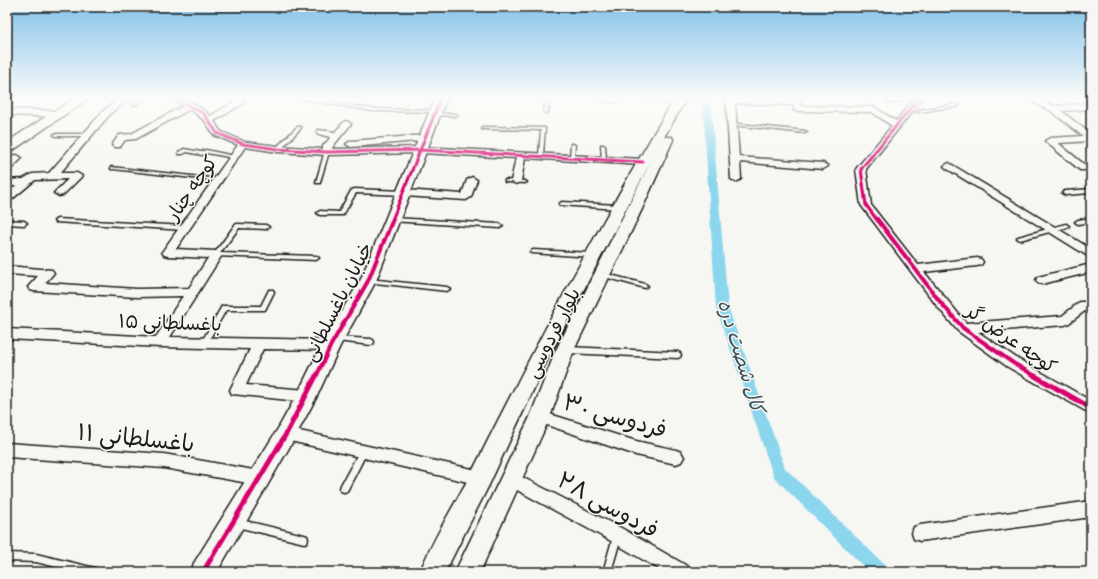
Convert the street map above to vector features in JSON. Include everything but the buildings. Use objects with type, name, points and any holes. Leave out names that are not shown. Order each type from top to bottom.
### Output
[{"type":"main road","points":[[7,148],[41,125]]},
{"type":"main road","name":"خیابان باغسلطانی","points":[[203,572],[286,434],[307,396],[333,342],[368,281],[430,125]]},
{"type":"main road","name":"بلوار فردوسی","points":[[467,572],[540,417],[602,258],[619,208],[643,162],[666,125]]},
{"type":"main road","name":"بلوار فردوسی","points":[[432,572],[481,478],[540,358],[602,258],[635,209],[671,125]]},
{"type":"street","points":[[52,176],[96,125]]},
{"type":"street","points":[[117,145],[122,137],[133,137],[155,125]]},
{"type":"street","points":[[213,125],[217,133],[243,144],[278,149],[328,149],[423,144],[521,155],[643,162]]},
{"type":"street","points":[[328,149],[346,125]]},
{"type":"street","points":[[732,125],[736,179]]},
{"type":"street","name":"کوچه عرض گر","points":[[897,125],[861,169],[866,205],[941,303],[963,328],[1014,363],[1091,408]]},
{"type":"street","points":[[1074,125],[1091,138]]},
{"type":"street","points":[[321,132],[338,135]]},
{"type":"street","points":[[1083,168],[1050,141],[1091,138]]},
{"type":"street","name":"کوچه چنار","points":[[216,255],[168,252],[243,144]]},
{"type":"street","points":[[516,181],[521,155]]},
{"type":"street","points":[[7,159],[17,158],[7,168]]},
{"type":"street","points":[[734,158],[822,166]]},
{"type":"street","points":[[950,166],[1091,254]]},
{"type":"street","points":[[7,198],[32,177],[80,176],[59,193]]},
{"type":"street","points":[[404,193],[466,197],[472,180]]},
{"type":"street","points":[[7,183],[26,182]]},
{"type":"street","points":[[160,342],[216,255]]},
{"type":"street","points":[[916,269],[978,262]]},
{"type":"street","points":[[1042,280],[1091,268]]},
{"type":"street","points":[[7,270],[48,273],[34,287],[137,292],[191,292]]},
{"type":"street","points":[[963,328],[1065,320],[1084,305],[1091,306]]},
{"type":"street","name":"باغسلطانی ۱۵","points":[[7,334],[160,342],[259,344],[333,342]]},
{"type":"street","points":[[259,344],[237,390],[307,396]]},
{"type":"street","name":"فردوسی ۳۰","points":[[540,417],[636,448],[676,457]]},
{"type":"street","points":[[286,434],[481,478]]},
{"type":"street","name":"باغسلطانی ۱۱","points":[[7,450],[164,461],[259,478]]},
{"type":"street","name":"فردوسی ۲۸","points":[[512,479],[617,535],[681,572]]},
{"type":"street","points":[[920,533],[1091,509]]},
{"type":"lane","points":[[741,125],[805,132]]},
{"type":"lane","points":[[278,149],[299,128]]},
{"type":"lane","points":[[484,128],[543,129],[541,155]]},
{"type":"lane","points":[[56,135],[88,134]]},
{"type":"lane","points":[[572,157],[573,145]]},
{"type":"lane","points":[[603,146],[604,159]]},
{"type":"lane","points":[[318,182],[328,149]]},
{"type":"lane","points":[[181,153],[186,150],[202,154],[206,151],[234,157]]},
{"type":"lane","points":[[113,168],[219,180]]},
{"type":"lane","points":[[320,213],[341,214],[354,191],[404,193]]},
{"type":"lane","points":[[1065,193],[1091,191]]},
{"type":"lane","points":[[562,204],[619,208]]},
{"type":"lane","points":[[392,220],[500,226]]},
{"type":"lane","points":[[1078,222],[1091,220]]},
{"type":"lane","points":[[58,221],[185,228]]},
{"type":"lane","points":[[7,222],[24,223]]},
{"type":"lane","points":[[216,255],[237,226],[266,227]]},
{"type":"lane","points":[[1020,238],[1066,226]]},
{"type":"lane","points":[[533,252],[602,258],[645,286]]},
{"type":"lane","points":[[216,255],[316,258]]},
{"type":"lane","points":[[368,281],[447,289]]},
{"type":"lane","points":[[204,343],[224,308],[263,308],[271,292]]},
{"type":"lane","points":[[333,342],[371,342]]},
{"type":"lane","points":[[565,350],[678,355]]},
{"type":"lane","points":[[344,488],[363,452]]},
{"type":"lane","points":[[233,522],[304,539]]},
{"type":"lane","points":[[607,572],[617,535]]},
{"type":"lane","points":[[7,557],[36,558],[95,572]]},
{"type":"waterway","name":"کال شصت دره","points":[[708,125],[722,307],[779,472],[880,572]]},
{"type":"cycle path","points":[[213,125],[217,133],[243,144],[278,149],[327,152],[421,150],[643,162]]},
{"type":"cycle path","points":[[203,572],[286,434],[307,396],[331,345],[368,281],[430,125]]},
{"type":"cycle path","points":[[897,125],[861,169],[866,205],[941,303],[963,328],[1013,363],[1091,408]]}]
